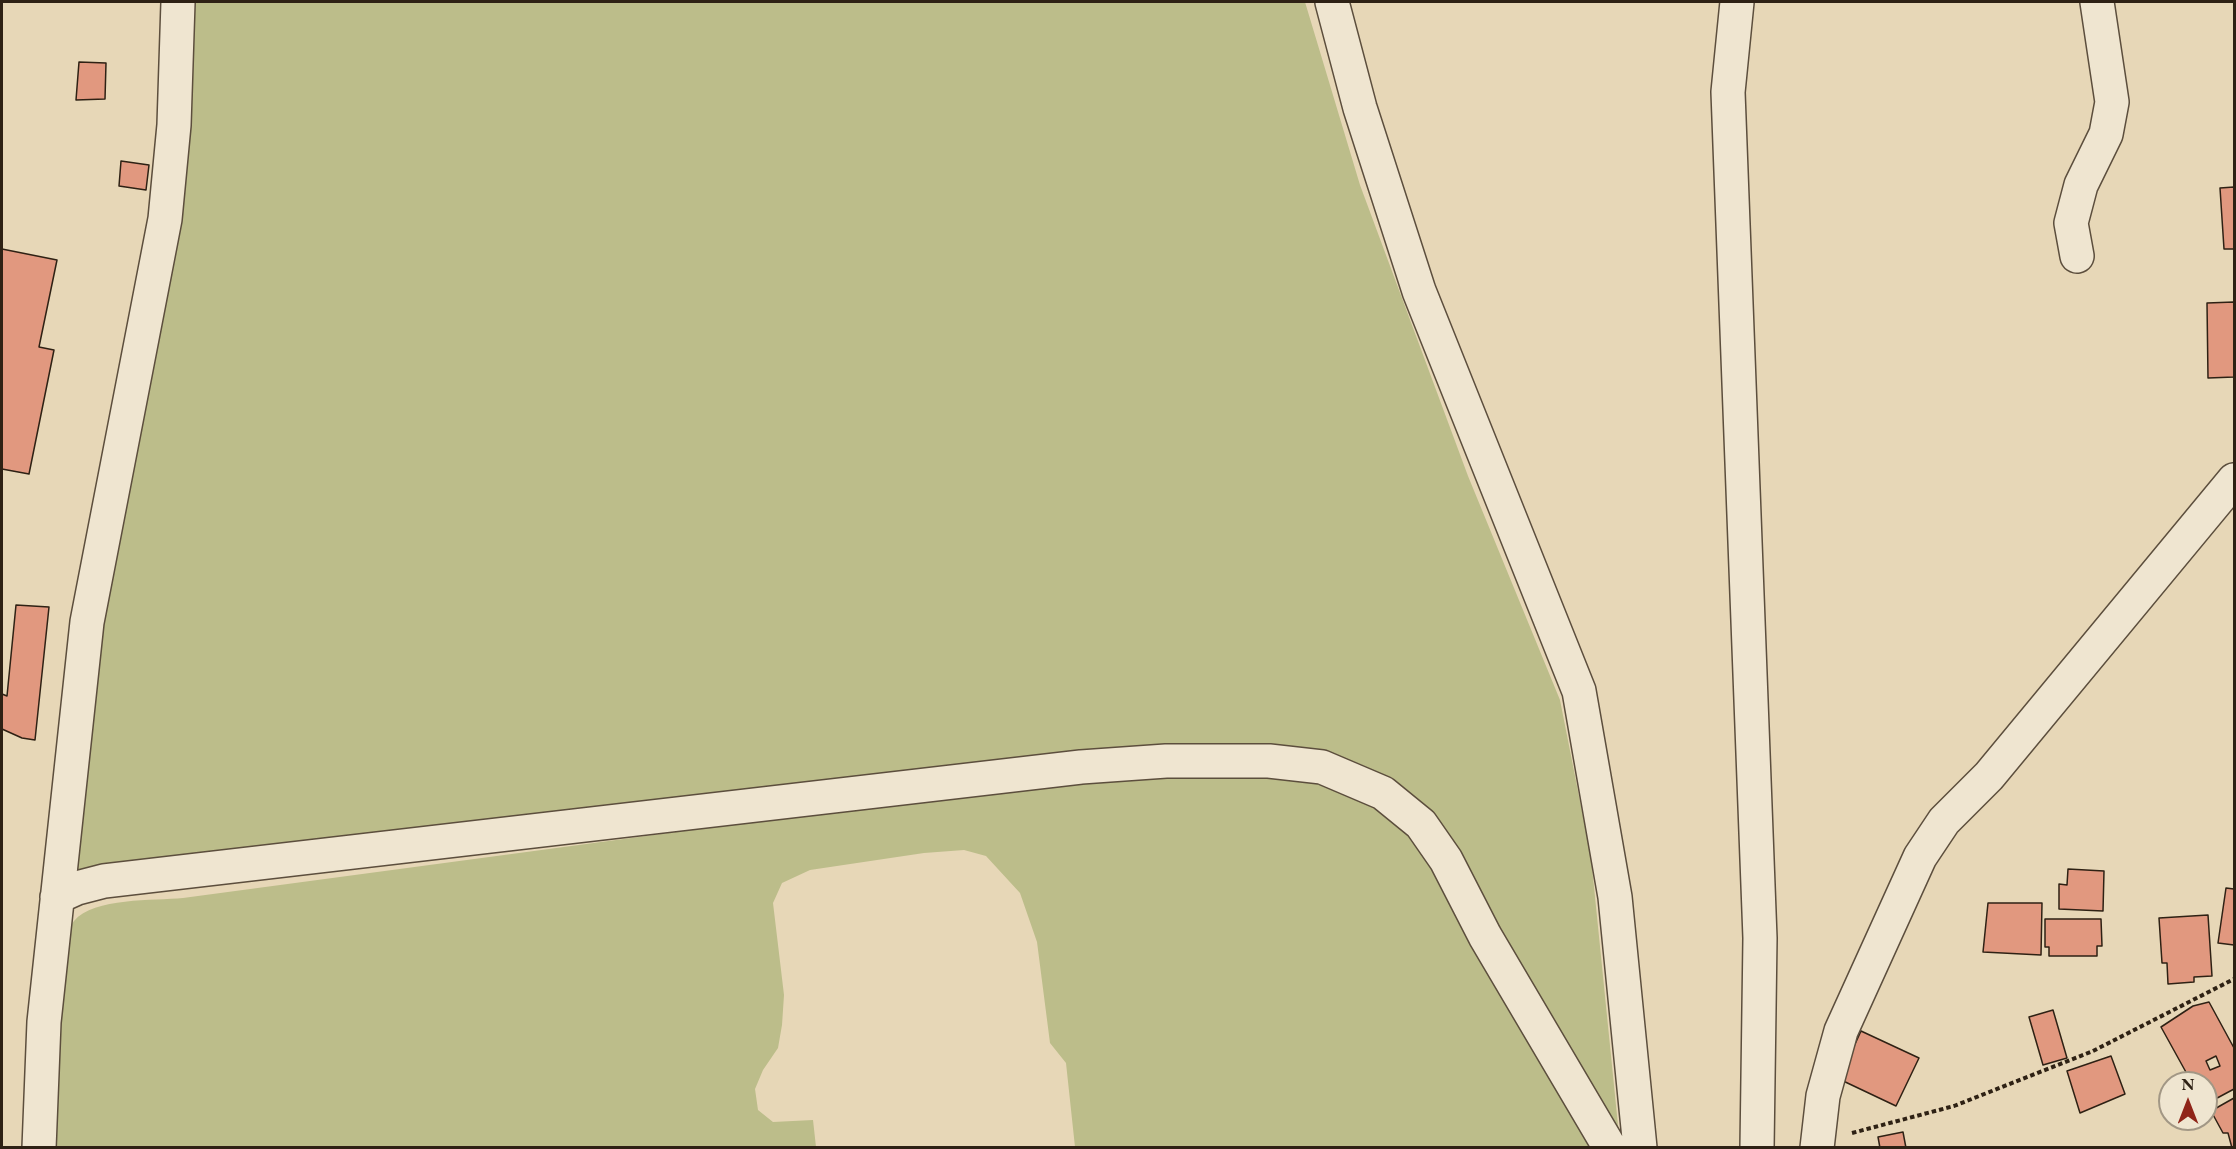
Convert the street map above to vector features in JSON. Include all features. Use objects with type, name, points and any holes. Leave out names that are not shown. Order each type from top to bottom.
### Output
[{"type":"street","points":[[39,1148],[44,1022],[87,622],[165,219],[174,125],[178,2]]},
{"type":"street","points":[[1332,2],[1360,108],[1419,291],[1579,691],[1615,897],[1640,1148]]},
{"type":"street","points":[[1737,2],[1728,92],[1760,938],[1758,1148]]},
{"type":"street","points":[[2077,256],[2071,223],[2081,185],[2106,134],[2112,102],[2097,2]]},
{"type":"street","points":[[1817,1145],[1823,1096],[1841,1031],[1920,857],[1944,821],[1989,777],[2235,480]]},
{"type":"street","points":[[57,897],[77,888],[104,881],[1081,767],[1166,761],[1269,761],[1322,767],[1383,793],[1421,824],[1446,860],[1501,964],[1610,1148]]},
{"type":"path","points":[[1817,1145],[1954,1106],[2093,1051],[2235,980]]},
{"type":"green space","points":[[193,2],[1305,2],[1360,185],[1468,476],[1560,700],[1591,857],[1620,1145],[1390,784],[1365,766],[1325,754],[1136,749],[73,870],[98,621]]},
{"type":"green space","points":[[1171,773],[1314,777],[1394,812],[1426,845],[1591,1147],[1075,1147],[1066,1063],[1050,1043],[1037,942],[1020,893],[986,856],[964,850],[924,853],[810,870],[782,883],[773,903],[784,995],[782,1025],[778,1048],[763,1070],[755,1089],[758,1110],[773,1122],[813,1120],[816,1147],[49,1148],[63,942],[74,921],[83,913],[95,908],[125,902],[183,898],[1079,778]]},
{"type":"building","points":[[79,62],[106,63],[105,99],[76,100]]},
{"type":"building","points":[[121,161],[149,165],[146,190],[119,186]]},
{"type":"building","points":[[2234,187],[2234,249],[2224,249],[2220,188]]},
{"type":"building","points":[[2,249],[57,260],[39,347],[54,350],[29,474],[2,469]]},
{"type":"building","points":[[2234,302],[2234,377],[2208,378],[2207,303]]},
{"type":"building","points":[[16,605],[49,607],[35,740],[22,738],[2,729],[2,694],[7,696]]},
{"type":"building","points":[[2068,869],[2104,871],[2103,911],[2059,909],[2059,884],[2067,885]]},
{"type":"building","points":[[2226,888],[2234,889],[2234,945],[2218,943]]},
{"type":"building","points":[[1988,903],[2042,903],[2041,955],[1983,952]]},
{"type":"building","points":[[2208,915],[2212,976],[2194,977],[2194,982],[2168,984],[2167,963],[2162,963],[2159,918]]},
{"type":"building","points":[[2045,919],[2101,919],[2102,946],[2097,946],[2097,956],[2049,956],[2049,947],[2045,947]]},
{"type":"building","points":[[2209,1002],[2234,1048],[2234,1089],[2218,1098],[2218,1071],[2185,1071],[2161,1027],[2193,1006]],"holes":[[[2216,1056],[2220,1066],[2210,1070],[2206,1061]]]},
{"type":"building","points":[[2053,1010],[2067,1058],[2043,1065],[2029,1017]]},
{"type":"building","points":[[1861,1031],[1919,1058],[1896,1106],[1839,1079]]},
{"type":"building","points":[[2111,1056],[2125,1094],[2080,1113],[2067,1071]]},
{"type":"building","points":[[2234,1098],[2234,1148],[2232,1148],[2228,1133],[2223,1133],[2218,1124],[2218,1107]]},
{"type":"building","points":[[1903,1132],[1906,1148],[1880,1148],[1878,1137]]}]
